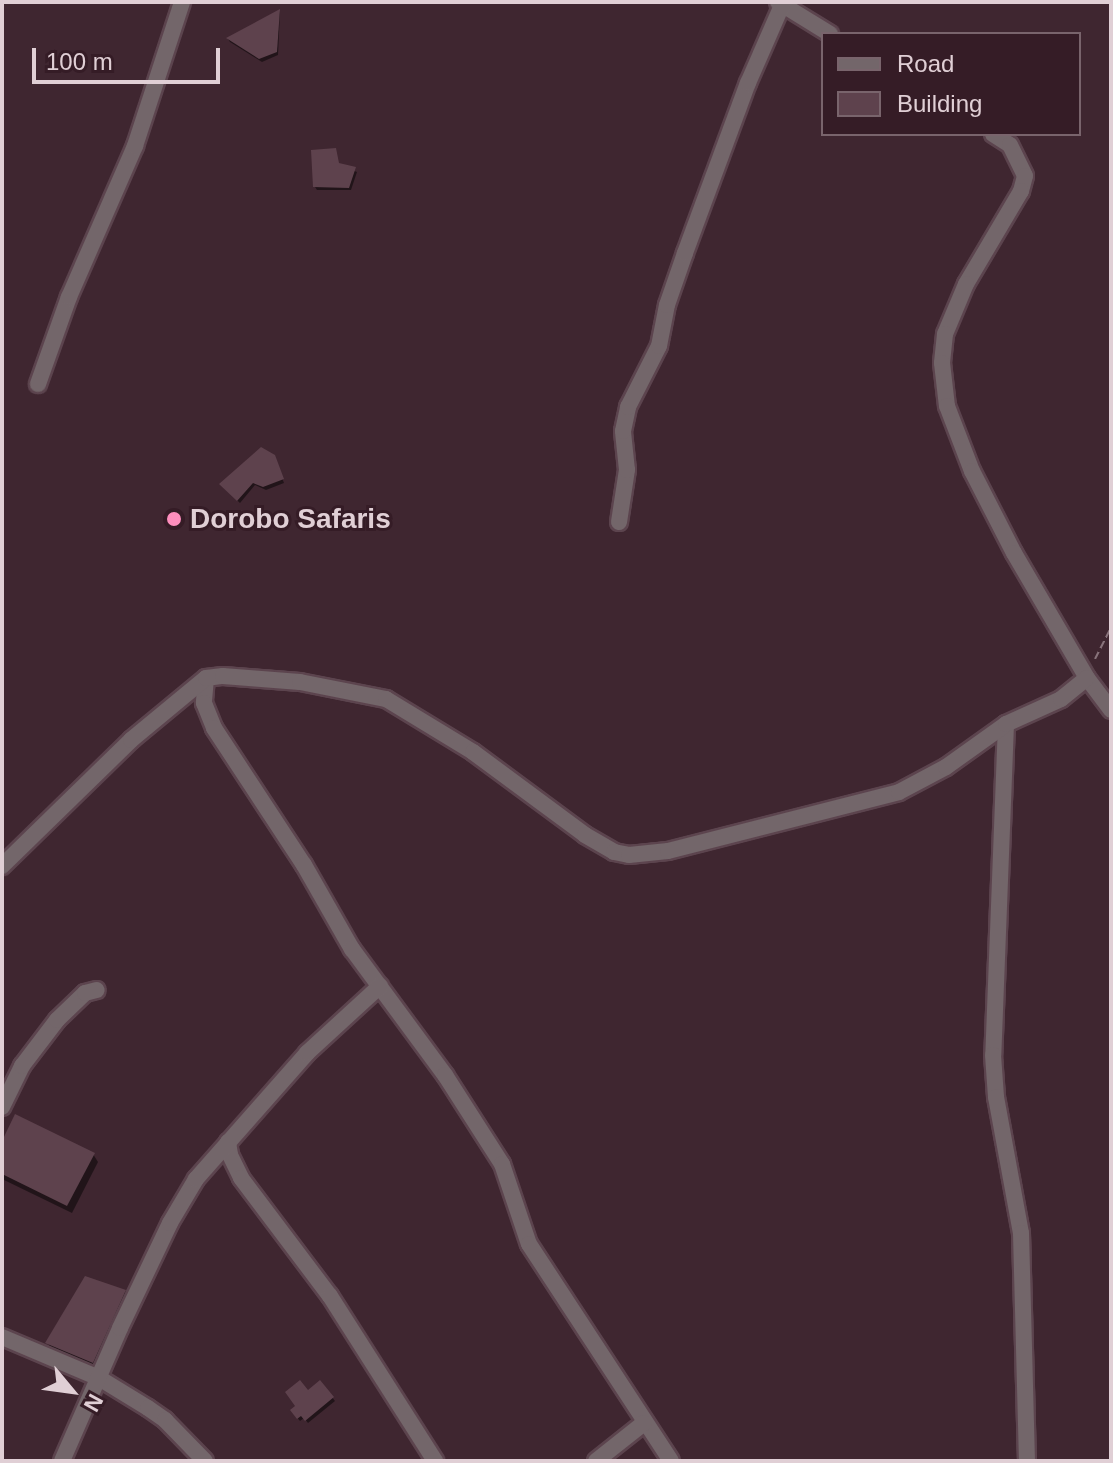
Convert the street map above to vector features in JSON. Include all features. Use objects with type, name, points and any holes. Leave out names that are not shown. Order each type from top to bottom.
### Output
[{"type":"street","points":[[38,384],[69,297],[135,146],[182,2]]},
{"type":"street","points":[[619,522],[627,470],[623,431],[628,407],[659,346],[685,253],[780,4],[827,32]]},
{"type":"street","points":[[996,136],[1010,145],[1025,176],[1021,191],[966,284],[951,317],[943,347],[944,386],[954,429],[1014,553],[1087,678],[1111,710]]},
{"type":"street","points":[[2,866],[131,740],[206,678],[300,682],[386,699],[461,743],[594,840],[614,852],[629,855],[668,851],[792,817],[878,799],[946,767],[1006,724],[1061,699],[1087,678]]},
{"type":"street","points":[[206,678],[204,703],[214,728],[304,865],[329,914],[445,1075],[502,1164],[529,1244],[671,1461]]},
{"type":"street","points":[[1006,724],[993,1055],[996,1097],[1021,1233],[1027,1461]]},
{"type":"street","points":[[62,1461],[184,1198],[228,1142],[307,1053],[380,986]]},
{"type":"street","points":[[2,1107],[22,1066],[57,1020],[85,993],[97,990]]},
{"type":"street","points":[[228,1142],[230,1155],[241,1178],[330,1296],[435,1461]]},
{"type":"street","points":[[2,1337],[99,1378],[165,1420],[205,1461]]},
{"type":"street","points":[[596,1461],[644,1423]]},
{"type":"path","points":[[1087,678],[1111,628]]},
{"type":"building","points":[[280,9],[277,52],[259,59],[226,38]]},
{"type":"building","points":[[336,148],[339,163],[356,167],[349,188],[313,187],[311,150]]},
{"type":"building","points":[[261,447],[275,455],[284,479],[263,487],[253,483],[237,501],[219,484]]},
{"type":"building","points":[[15,1114],[95,1153],[67,1206],[2,1174],[2,1141]]},
{"type":"building","points":[[85,1276],[126,1290],[93,1363],[45,1343]]},
{"type":"building","points":[[300,1380],[308,1390],[320,1380],[334,1397],[305,1421],[301,1416],[297,1419],[290,1410],[295,1406],[285,1392]]},
{"type":"place","name":"Dorobo Safaris","points":[[174,519]]}]
